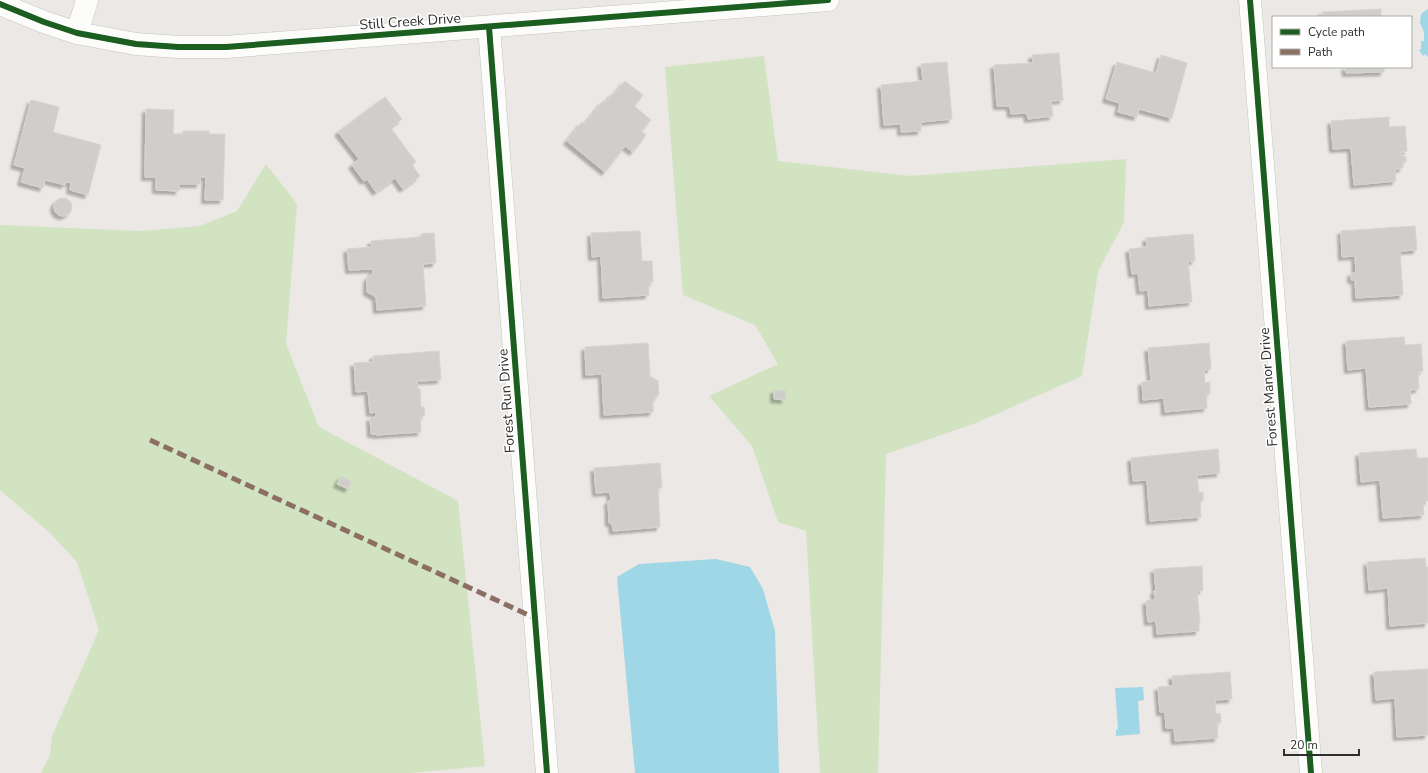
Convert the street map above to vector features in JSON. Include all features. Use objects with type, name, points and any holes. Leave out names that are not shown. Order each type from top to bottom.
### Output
[{"type":"street","points":[[77,33],[87,0]]},
{"type":"street","name":"Still Creek Drive","points":[[0,4],[44,22],[77,33],[136,44],[185,47],[226,47],[828,0]]},
{"type":"street","name":"Forest Manor Drive","points":[[1250,0],[1311,773]]},
{"type":"street","name":"Forest Run Drive","points":[[489,27],[547,773]]},
{"type":"green space","points":[[764,56],[778,161],[910,176],[1126,159],[1124,222],[1098,272],[1082,376],[976,423],[886,454],[878,773],[820,773],[806,531],[778,522],[752,446],[709,396],[778,364],[755,325],[683,295],[665,67]]},
{"type":"green space","points":[[266,164],[297,204],[286,344],[319,427],[458,501],[485,766],[410,773],[41,773],[50,755],[52,736],[99,630],[77,562],[50,533],[0,490],[0,225],[141,231],[200,226],[237,211]]},
{"type":"water","points":[[1428,9],[1428,57],[1425,54],[1423,56],[1419,50],[1421,49],[1421,41],[1424,41],[1424,32],[1420,23],[1421,14]]},
{"type":"water","points":[[716,559],[750,567],[763,589],[775,631],[779,773],[635,773],[617,577],[639,564]]},
{"type":"water","points":[[1143,687],[1144,700],[1138,701],[1140,734],[1116,736],[1116,730],[1118,729],[1115,688]]},
{"type":"building","points":[[1381,9],[1381,16],[1322,16],[1322,12]]},
{"type":"building","points":[[1059,53],[1063,100],[1051,101],[1053,116],[1028,119],[1027,113],[1011,114],[1010,106],[997,106],[994,65],[1033,63],[1032,55]]},
{"type":"building","points":[[1161,55],[1187,63],[1172,118],[1139,109],[1137,117],[1118,112],[1120,103],[1106,99],[1117,62],[1156,73]]},
{"type":"building","points":[[947,62],[952,119],[921,122],[921,131],[901,132],[901,124],[884,125],[881,85],[923,81],[921,64]]},
{"type":"building","points":[[1345,68],[1384,68],[1384,72],[1346,73]]},
{"type":"building","points":[[625,81],[643,95],[634,106],[651,120],[641,131],[646,135],[633,152],[625,146],[605,172],[567,141],[582,122],[585,124],[603,101],[605,103],[613,93],[614,95]]},
{"type":"building","points":[[385,97],[402,119],[390,127],[416,162],[412,165],[420,176],[403,189],[395,178],[376,192],[367,179],[364,181],[352,165],[359,159],[338,132]]},
{"type":"building","points":[[31,100],[59,107],[53,132],[101,145],[88,195],[70,190],[71,183],[66,182],[65,185],[45,180],[43,188],[21,182],[25,168],[14,165]]},
{"type":"building","points":[[146,109],[174,110],[173,134],[183,134],[183,131],[209,131],[209,134],[225,134],[223,200],[205,200],[206,177],[200,177],[200,184],[179,184],[179,191],[156,190],[156,177],[145,177]]},
{"type":"building","points":[[1389,117],[1389,127],[1405,126],[1407,151],[1401,152],[1402,157],[1406,156],[1406,162],[1402,163],[1403,168],[1395,169],[1396,181],[1354,185],[1351,148],[1333,149],[1331,121]]},
{"type":"building","points":[[63,198],[69,201],[72,207],[69,213],[63,216],[57,213],[54,207],[57,201]]},
{"type":"building","points":[[1415,226],[1417,250],[1400,251],[1403,295],[1356,298],[1355,280],[1351,280],[1351,273],[1356,273],[1355,256],[1342,257],[1341,231]]},
{"type":"building","points":[[640,231],[642,261],[652,261],[653,282],[648,282],[649,295],[603,298],[601,256],[592,257],[591,233]]},
{"type":"building","points":[[434,233],[436,263],[423,264],[426,306],[377,310],[376,297],[367,292],[367,279],[373,272],[373,269],[349,270],[347,249],[372,247],[371,241],[421,237],[421,234]]},
{"type":"building","points":[[1193,234],[1195,261],[1188,261],[1192,302],[1149,306],[1148,290],[1140,291],[1138,273],[1132,274],[1129,249],[1147,247],[1146,238]]},
{"type":"building","points":[[1404,337],[1405,345],[1421,344],[1423,371],[1418,372],[1419,389],[1410,390],[1411,404],[1369,407],[1366,368],[1348,370],[1346,341]]},
{"type":"building","points":[[648,343],[650,376],[658,381],[659,394],[653,401],[653,412],[604,415],[602,374],[586,375],[585,347]]},
{"type":"building","points":[[1209,343],[1211,369],[1204,370],[1205,383],[1210,382],[1210,394],[1206,394],[1207,408],[1165,412],[1164,398],[1143,400],[1142,382],[1151,381],[1148,348]]},
{"type":"building","points":[[439,351],[441,380],[417,381],[418,389],[420,389],[421,407],[424,407],[425,415],[420,418],[421,432],[371,434],[370,418],[376,417],[376,412],[370,413],[368,391],[356,392],[354,363],[373,362],[373,356]]},
{"type":"building","points":[[774,390],[786,391],[785,400],[774,399]]},
{"type":"building","points":[[1218,449],[1220,473],[1197,475],[1199,493],[1203,492],[1203,501],[1200,501],[1201,517],[1150,521],[1147,480],[1133,481],[1131,458]]},
{"type":"building","points":[[1416,449],[1417,458],[1428,458],[1428,501],[1423,501],[1424,515],[1383,518],[1380,480],[1361,482],[1359,453]]},
{"type":"building","points":[[660,463],[662,488],[658,488],[660,527],[613,531],[612,523],[609,523],[608,501],[611,501],[610,492],[596,493],[594,468]]},
{"type":"building","points":[[341,476],[352,482],[348,489],[337,484]]},
{"type":"building","points":[[1425,558],[1426,567],[1428,567],[1428,623],[1390,626],[1388,588],[1369,590],[1367,562]]},
{"type":"building","points":[[1202,566],[1203,590],[1197,591],[1200,623],[1199,631],[1157,634],[1156,621],[1148,622],[1146,601],[1155,600],[1154,591],[1156,591],[1154,569]]},
{"type":"building","points":[[1428,669],[1428,735],[1397,737],[1395,698],[1376,700],[1374,672]]},
{"type":"building","points":[[1230,672],[1232,699],[1215,700],[1216,714],[1220,713],[1221,723],[1217,723],[1218,738],[1175,741],[1174,728],[1166,728],[1165,712],[1160,712],[1158,687],[1173,686],[1172,676]]},
{"type":"marked path","points":[[150,440],[535,618]]},
{"type":"cycle path","points":[[0,4],[44,22],[77,33],[136,44],[178,47],[226,47],[828,0]]},
{"type":"cycle path","points":[[1250,0],[1311,773]]},
{"type":"cycle path","points":[[489,27],[547,773]]}]
